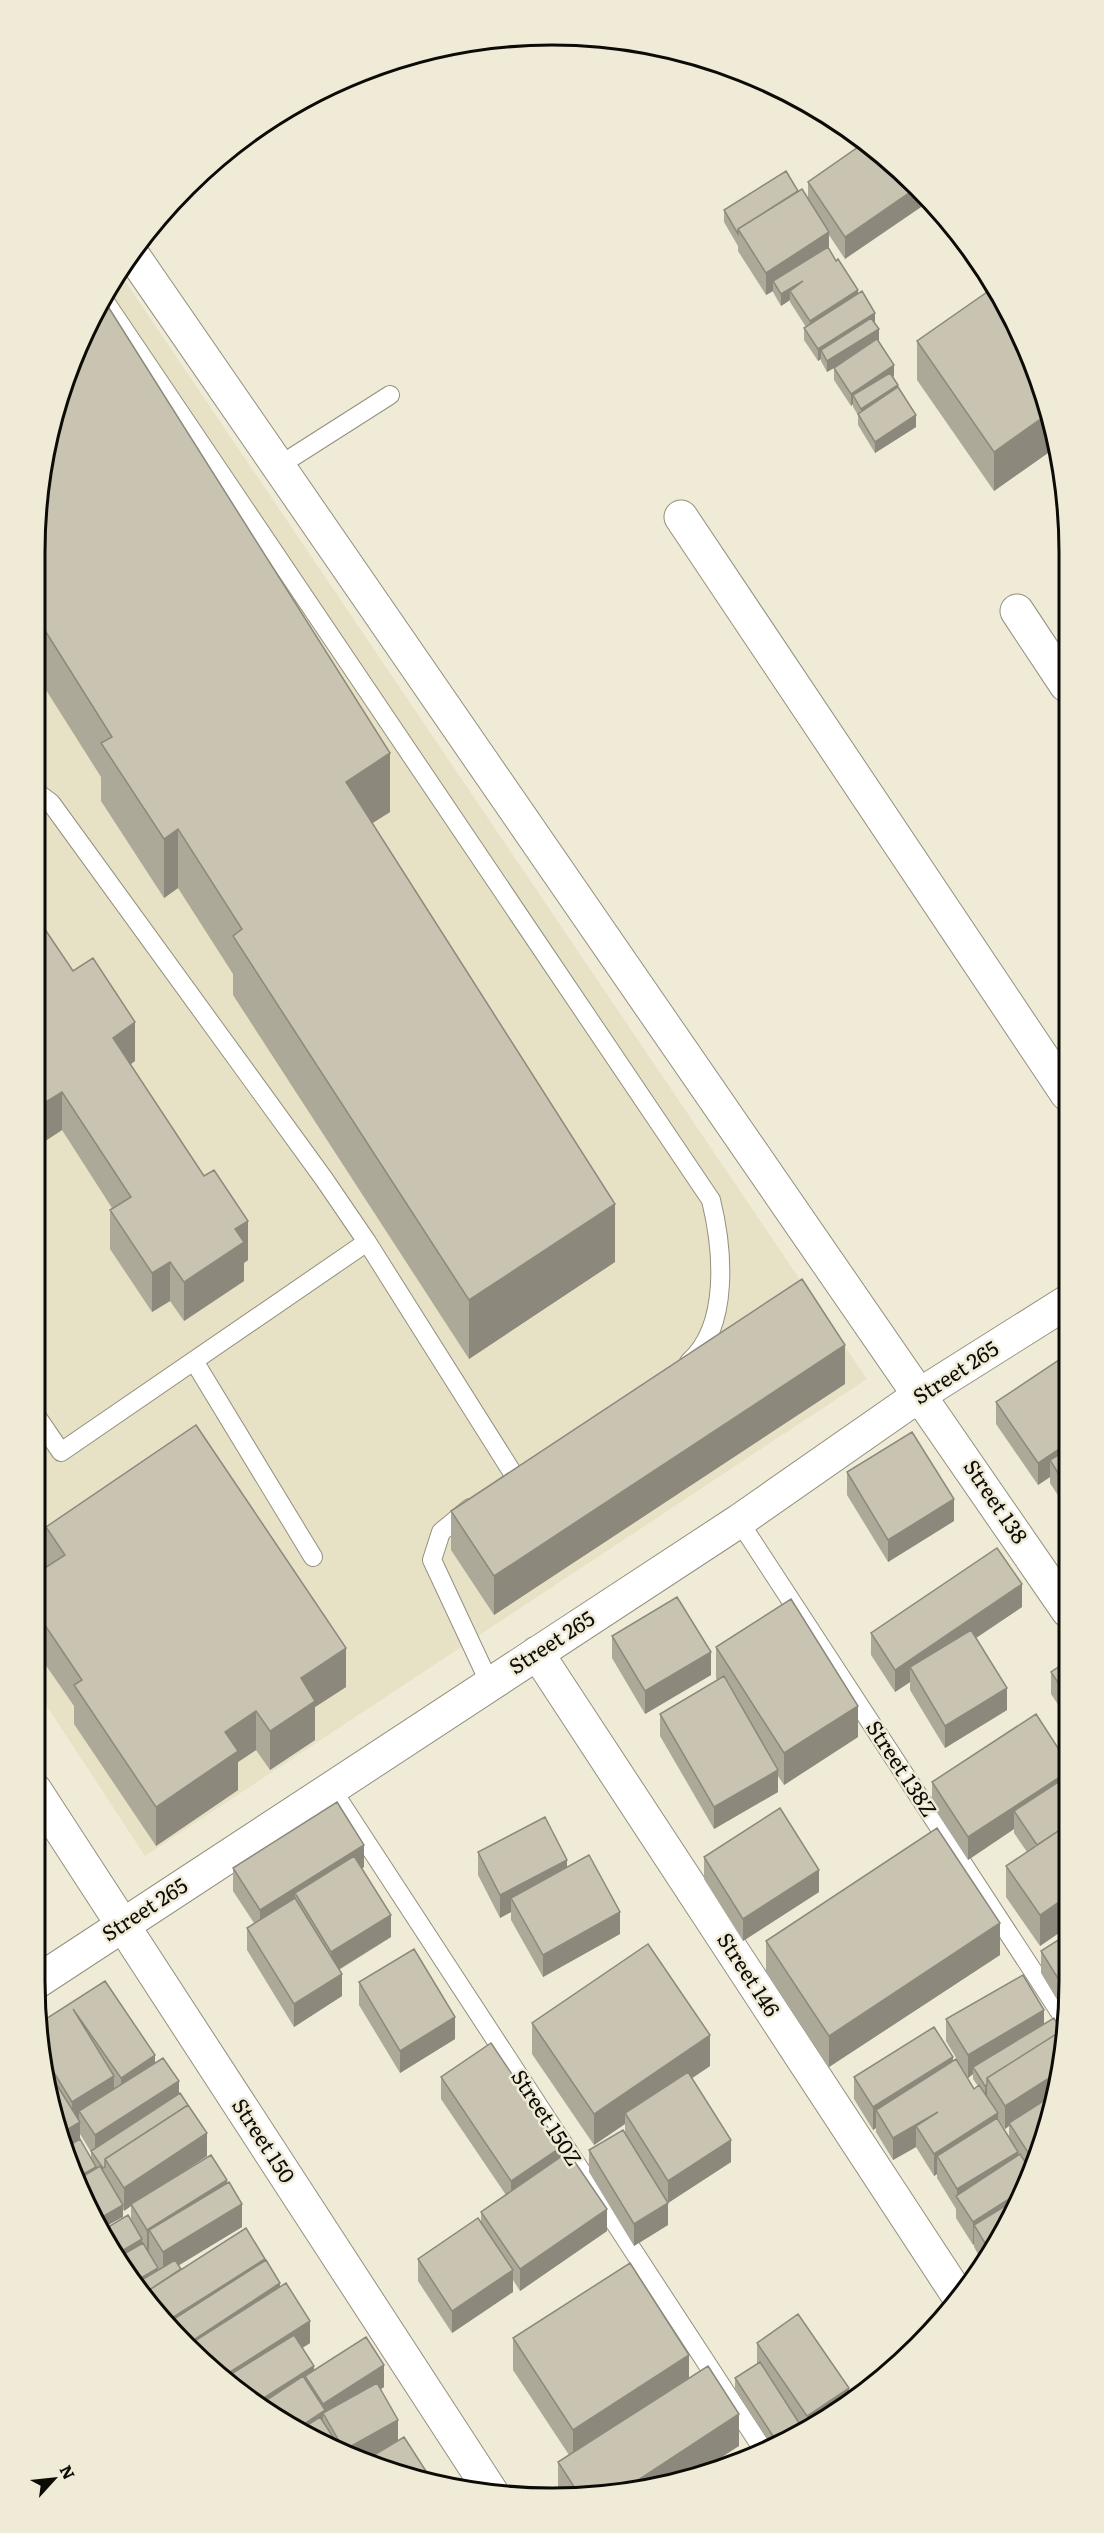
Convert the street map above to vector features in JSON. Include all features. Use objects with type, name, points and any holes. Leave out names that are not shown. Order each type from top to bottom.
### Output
[{"type":"street","name":"Street 138","points":[[137,261],[921,1394],[1059,1598]]},
{"type":"street","points":[[681,517],[1059,1082]]},
{"type":"street","points":[[1017,611],[1059,674]]},
{"type":"street","name":"Street 265","points":[[45,1976],[739,1521],[921,1394],[1059,1307]]},
{"type":"street","name":"Street 146","points":[[537,1653],[954,2290]]},
{"type":"street","name":"Street 150","points":[[45,1807],[486,2484]]},
{"type":"lane","points":[[108,307],[711,1200],[720,1238],[718,1307],[702,1351],[675,1374]]},
{"type":"lane","points":[[278,467],[390,395]]},
{"type":"lane","points":[[45,799],[51,803],[368,1242],[512,1472]]},
{"type":"lane","points":[[45,1429],[61,1452],[368,1242]]},
{"type":"lane","points":[[194,1361],[313,1557]]},
{"type":"lane","points":[[490,1684],[432,1560],[441,1532],[512,1472],[531,1462]]},
{"type":"lane","name":"Street 138Z","points":[[739,1521],[1058,2009]]},
{"type":"lane","name":"Street 150Z","points":[[331,1788],[759,2443]]},
{"type":"shaded area","points":[[124,280],[867,1379],[145,1856],[45,1703],[45,552],[47,506],[91,342]]},
{"type":"building","points":[[858,147],[910,192],[845,237],[808,182]]},
{"type":"building","points":[[786,171],[798,191],[738,229],[738,234],[724,210]]},
{"type":"building","points":[[802,189],[829,232],[766,273],[738,229]]},
{"type":"building","points":[[828,247],[858,290],[810,321],[790,291],[803,281],[781,294],[773,281]]},
{"type":"building","points":[[862,291],[875,313],[818,349],[804,328]]},
{"type":"building","points":[[987,292],[1007,328],[1020,358],[1041,418],[994,452],[917,341]]},
{"type":"building","points":[[108,307],[390,753],[346,782],[615,1204],[469,1300],[233,936],[242,929],[178,829],[164,839],[101,743],[112,737],[45,630],[46,519],[55,453],[72,389]]},
{"type":"building","points":[[871,318],[879,329],[827,361],[821,350]]},
{"type":"building","points":[[877,339],[894,365],[851,394],[834,368]]},
{"type":"building","points":[[890,373],[898,385],[861,409],[853,395]]},
{"type":"building","points":[[898,387],[916,415],[875,442],[858,414]]},
{"type":"building","points":[[45,929],[73,971],[93,958],[135,1022],[113,1038],[204,1176],[214,1170],[248,1221],[235,1229],[244,1242],[184,1282],[170,1262],[152,1273],[110,1210],[131,1197],[62,1092],[45,1102]]},
{"type":"building","points":[[802,1279],[845,1345],[494,1576],[451,1511]]},
{"type":"building","points":[[1059,1360],[1059,1449],[1038,1463],[996,1402]]},
{"type":"building","points":[[196,1425],[346,1648],[301,1678],[315,1701],[270,1731],[256,1711],[225,1732],[238,1751],[156,1807],[74,1685],[82,1680],[45,1625],[45,1568],[65,1555],[46,1527]]},
{"type":"building","points":[[912,1432],[954,1499],[888,1540],[847,1472]]},
{"type":"building","points":[[1059,1454],[1059,1474],[1050,1460]]},
{"type":"building","points":[[997,1548],[1022,1584],[895,1670],[871,1633]]},
{"type":"building","points":[[677,1597],[711,1652],[645,1691],[612,1636]]},
{"type":"building","points":[[791,1599],[858,1706],[784,1753],[716,1647]]},
{"type":"building","points":[[971,1630],[1007,1688],[945,1726],[910,1667]]},
{"type":"building","points":[[1059,1667],[1059,1684],[1051,1672]]},
{"type":"building","points":[[724,1676],[778,1770],[714,1807],[660,1714]]},
{"type":"building","points":[[1036,1714],[1059,1750],[1059,1778],[968,1837],[932,1782]]},
{"type":"building","points":[[1059,1782],[1059,1831],[1037,1845],[1014,1811]]},
{"type":"building","points":[[337,1802],[364,1845],[260,1910],[233,1868]]},
{"type":"building","points":[[780,1808],[819,1870],[743,1919],[704,1857]]},
{"type":"building","points":[[545,1817],[567,1860],[500,1895],[478,1852]]},
{"type":"building","points":[[937,1828],[1000,1923],[829,2036],[766,1941]]},
{"type":"building","points":[[1059,1831],[1059,1902],[1040,1915],[1006,1866]]},
{"type":"building","points":[[589,1855],[620,1912],[543,1955],[511,1898]]},
{"type":"building","points":[[354,1856],[391,1915],[331,1952],[295,1893]]},
{"type":"building","points":[[295,1898],[342,1974],[294,2004],[247,1928]]},
{"type":"building","points":[[1059,1939],[1059,1980],[1041,1951]]},
{"type":"building","points":[[648,1944],[710,2035],[594,2114],[532,2023]]},
{"type":"building","points":[[414,1949],[455,2017],[400,2051],[359,1982]]},
{"type":"building","points":[[1023,1975],[1044,2010],[968,2055],[946,2019]]},
{"type":"building","points":[[105,1981],[155,2055],[121,2078],[73,2009],[114,2076],[72,2102],[54,2072],[46,2019]]},
{"type":"building","points":[[1054,2018],[1057,2024],[1056,2034],[987,2078],[987,2085],[985,2086],[973,2067]]},
{"type":"building","points":[[934,2027],[953,2057],[873,2107],[854,2077]]},
{"type":"building","points":[[1056,2034],[1049,2078],[1005,2106],[987,2078]]},
{"type":"building","points":[[491,2043],[561,2147],[511,2181],[441,2077]]},
{"type":"building","points":[[163,2058],[179,2081],[95,2135],[79,2111]]},
{"type":"building","points":[[956,2059],[974,2089],[979,2085],[998,2113],[934,2154],[916,2126],[938,2112],[893,2138],[876,2110]]},
{"type":"building","points":[[688,2072],[731,2140],[668,2181],[625,2113]]},
{"type":"building","points":[[56,2083],[80,2122],[67,2130]]},
{"type":"building","points":[[180,2093],[188,2105],[105,2159],[103,2168],[91,2151]]},
{"type":"building","points":[[1045,2100],[1029,2153],[1009,2123]]},
{"type":"building","points":[[188,2105],[207,2133],[124,2188],[105,2159]]},
{"type":"building","points":[[997,2118],[1018,2152],[957,2189],[937,2156]]},
{"type":"building","points":[[623,2130],[668,2203],[634,2224],[589,2150]]},
{"type":"building","points":[[80,2139],[96,2167],[84,2174],[72,2144]]},
{"type":"building","points":[[568,2152],[607,2209],[520,2269],[481,2212]]},
{"type":"building","points":[[1020,2154],[1025,2162],[1010,2198],[973,2222],[956,2196]]},
{"type":"building","points":[[211,2155],[227,2180],[147,2230],[131,2204]]},
{"type":"building","points":[[100,2166],[123,2205],[103,2216],[84,2176]]},
{"type":"building","points":[[229,2182],[242,2204],[163,2252],[149,2230]]},
{"type":"building","points":[[1007,2205],[985,2244],[974,2225]]},
{"type":"building","points":[[128,2215],[142,2239],[123,2250],[109,2227]]},
{"type":"building","points":[[478,2218],[513,2270],[452,2311],[418,2259]]},
{"type":"building","points":[[246,2228],[265,2259],[173,2317],[150,2290]]},
{"type":"building","points":[[143,2243],[158,2268],[141,2278],[125,2254]]},
{"type":"building","points":[[175,2260],[181,2269],[150,2290],[142,2280]]},
{"type":"building","points":[[266,2260],[280,2283],[193,2340],[174,2319]]},
{"type":"building","points":[[630,2263],[689,2355],[573,2430],[513,2338]]},
{"type":"building","points":[[286,2283],[310,2321],[230,2372],[194,2341]]},
{"type":"building","points":[[798,2314],[849,2388],[807,2416],[757,2343]]},
{"type":"building","points":[[294,2335],[314,2366],[263,2398],[232,2374]]},
{"type":"building","points":[[366,2337],[384,2365],[323,2404],[305,2376]]},
{"type":"building","points":[[760,2362],[799,2424],[774,2437],[735,2378]]},
{"type":"building","points":[[708,2366],[739,2414],[638,2480],[574,2487],[558,2462]]},
{"type":"building","points":[[303,2376],[325,2410],[305,2424],[266,2400]]},
{"type":"building","points":[[377,2383],[398,2420],[351,2446],[339,2441],[323,2413]]},
{"type":"building","points":[[320,2417],[334,2439],[328,2436],[307,2425]]},
{"type":"building","points":[[404,2437],[427,2472],[389,2461],[374,2455]]}]
